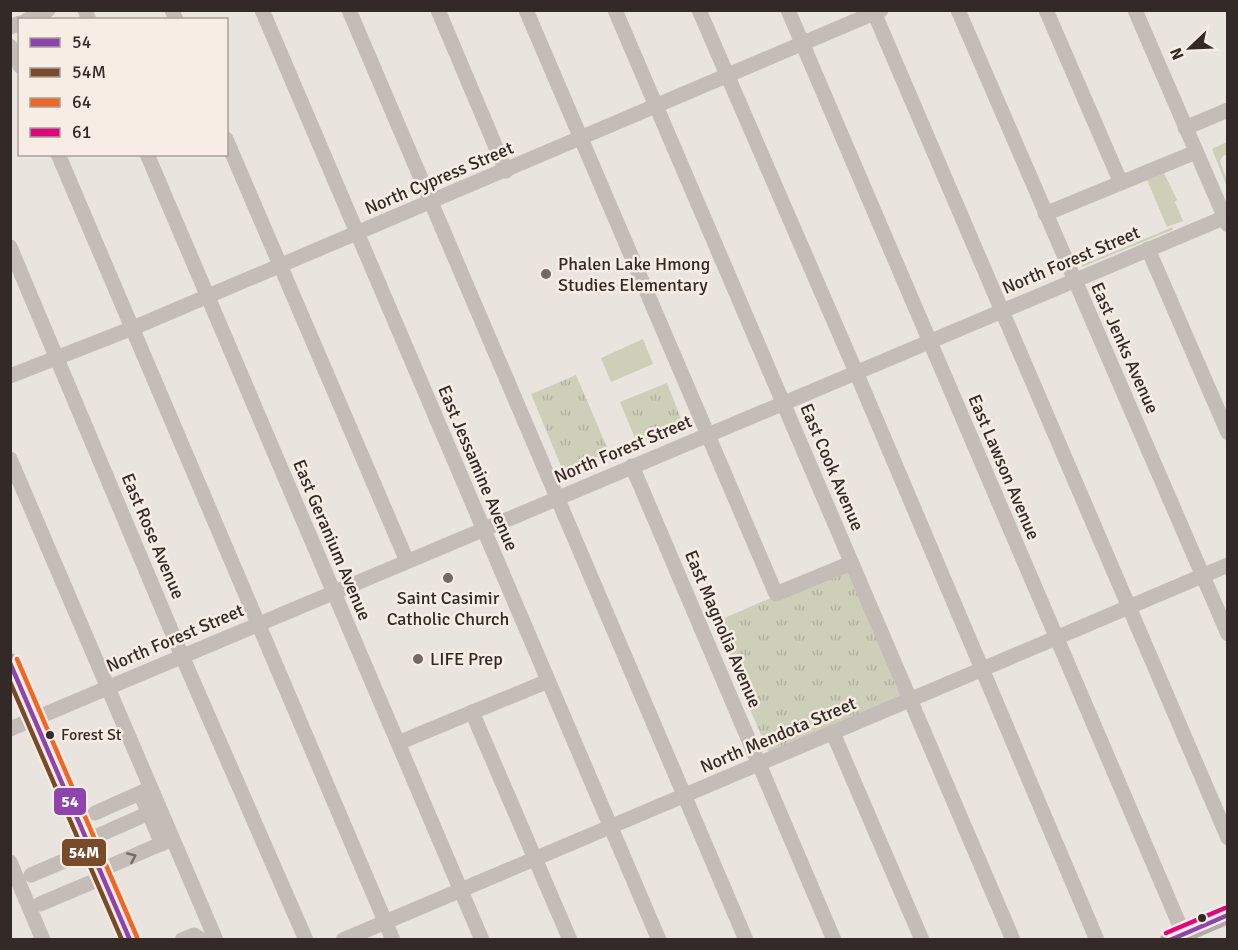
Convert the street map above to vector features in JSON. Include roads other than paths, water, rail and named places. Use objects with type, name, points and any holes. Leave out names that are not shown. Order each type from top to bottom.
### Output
[{"type":"main road","points":[[10,662],[130,939]]},
{"type":"main road","points":[[1180,937],[1227,915]]},
{"type":"street","points":[[31,18],[48,10]]},
{"type":"street","name":"East Jessamine Avenue","points":[[262,10],[659,939]]},
{"type":"street","points":[[349,10],[746,939]]},
{"type":"street","points":[[438,10],[506,171]]},
{"type":"street","points":[[526,10],[776,594],[851,562]]},
{"type":"street","name":"East Cook Avenue","points":[[615,10],[1013,939]]},
{"type":"street","points":[[699,10],[1097,939]]},
{"type":"street","name":"East Lawson Avenue","points":[[788,10],[1056,638],[1180,937]]},
{"type":"street","name":"East Jenks Avenue","points":[[958,10],[1227,634]]},
{"type":"street","points":[[1046,10],[1121,183]]},
{"type":"street","points":[[1135,10],[1226,220]]},
{"type":"street","points":[[876,12],[1000,311],[1227,838]]},
{"type":"street","name":"North Cypress Street","points":[[10,376],[208,297],[876,12]]},
{"type":"street","points":[[10,46],[18,62]]},
{"type":"street","points":[[1185,128],[1227,110]]},
{"type":"street","points":[[228,144],[407,561]]},
{"type":"street","points":[[1046,214],[1196,152]]},
{"type":"street","points":[[59,156],[393,939]]},
{"type":"street","name":"East Geranium Avenue","points":[[148,156],[482,939]]},
{"type":"street","name":"North Forest Street","points":[[10,729],[1074,280],[1226,220]]},
{"type":"street","name":"East Rose Avenue","points":[[10,246],[182,656],[306,939]]},
{"type":"street","points":[[1149,249],[1227,433]]},
{"type":"street","points":[[10,459],[107,688],[145,790],[167,841],[216,939]]},
{"type":"street","name":"East Magnolia Avenue","points":[[632,466],[834,939]]},
{"type":"street","name":"North Mendota Street","points":[[343,939],[1227,566]]},
{"type":"street","points":[[398,743],[548,681]]},
{"type":"street","points":[[472,712],[570,939]]},
{"type":"street","points":[[833,733],[922,939]]},
{"type":"street","points":[[95,813],[145,790]]},
{"type":"street","points":[[145,790],[149,813],[167,841]]},
{"type":"street","points":[[31,875],[149,813]]},
{"type":"street","points":[[40,903],[167,841]]},
{"type":"street","points":[[10,862],[43,939]]},
{"type":"street","points":[[182,939],[194,935],[202,939]]},
{"type":"place","name":"Phalen Lake Hmong Studies Elementary","points":[[546,274]]},
{"type":"place","name":"Saint Casimir Catholic Church","points":[[448,578]]},
{"type":"place","name":"LIFE Prep","points":[[418,659]]},
{"type":"place","name":"Forest St","points":[[50,735]]}]
